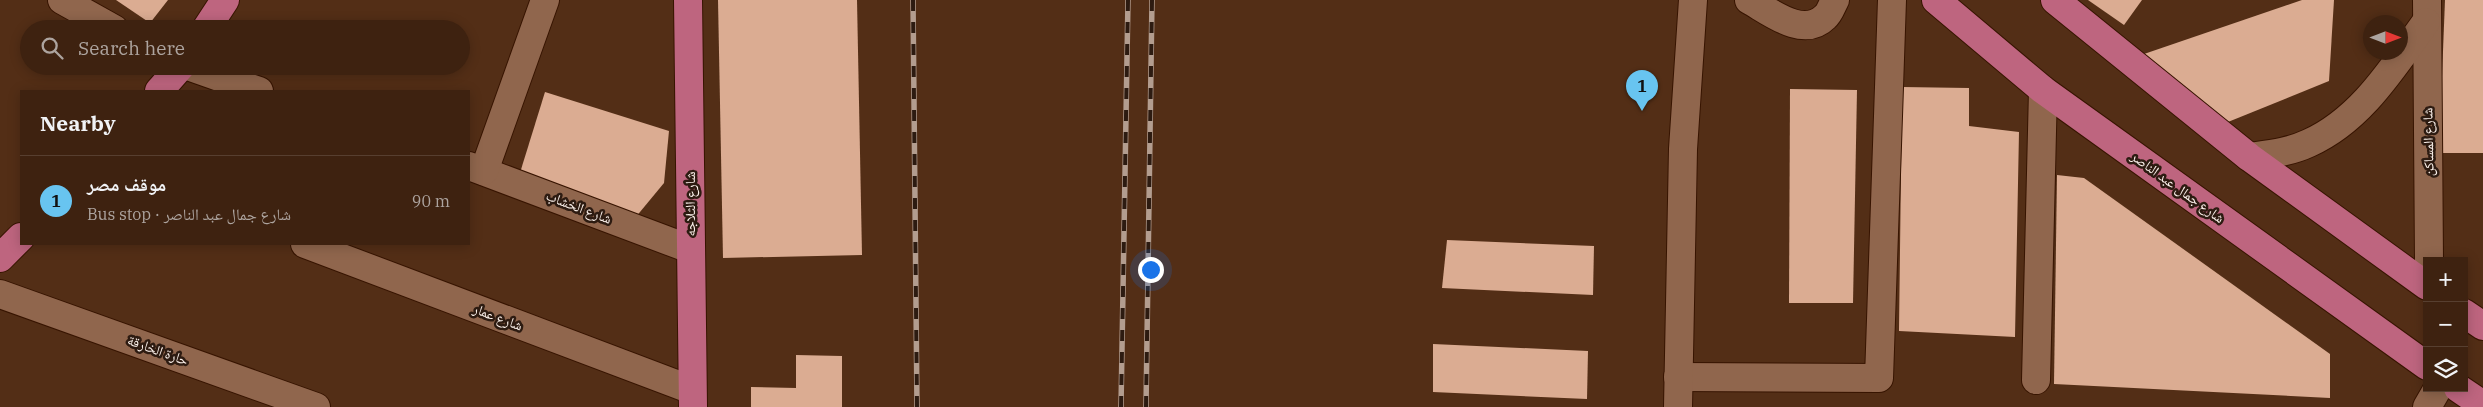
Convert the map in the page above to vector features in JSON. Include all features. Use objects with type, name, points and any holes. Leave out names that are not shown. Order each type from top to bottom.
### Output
[{"type":"main road","points":[[212,20],[225,0]]},
{"type":"main road","name":"شارع الثلاجه","points":[[688,0],[692,399]]},
{"type":"main road","name":"شارع جمال عبد الناصر","points":[[1936,0],[2043,90],[2423,363]]},
{"type":"main road","points":[[2055,0],[2249,157],[2423,283]]},
{"type":"main road","points":[[160,90],[173,75]]},
{"type":"main road","points":[[0,258],[20,237]]},
{"type":"main road","points":[[2464,392],[2483,405]]},
{"type":"street","points":[[62,0],[98,20]]},
{"type":"street","points":[[476,169],[545,0]]},
{"type":"street","points":[[1678,407],[1683,148],[1693,0]]},
{"type":"street","points":[[1749,0],[1786,22],[1796,24],[1817,22],[1826,17],[1835,0]]},
{"type":"street","points":[[1678,376],[1879,378],[1892,0]]},
{"type":"street","name":"شارع المساكن","points":[[2249,157],[2280,153],[2309,144],[2336,129],[2359,109],[2427,11]]},
{"type":"street","name":"شارع المساكن","points":[[2427,11],[2429,257]]},
{"type":"street","points":[[214,75],[256,90]]},
{"type":"street","points":[[2036,380],[2043,90]]},
{"type":"street","name":"شارع الخشاب","points":[[476,169],[690,249]]},
{"type":"street","name":"شارع عمار","points":[[307,245],[692,399]]},
{"type":"street","name":"حارة الخارقة","points":[[0,294],[316,407]]},
{"type":"street","points":[[2427,407],[2436,392]]},
{"type":"building","points":[[116,0],[168,0],[152,20],[146,20]]},
{"type":"building","points":[[718,0],[857,0],[862,255],[723,258]]},
{"type":"building","points":[[2088,0],[2142,0],[2124,25]]},
{"type":"building","points":[[2302,0],[2334,0],[2329,81],[2223,124],[2144,54]]},
{"type":"building","points":[[2445,0],[2483,0],[2483,153],[2439,153]]},
{"type":"building","points":[[1902,87],[1969,88],[1969,126],[2019,132],[2015,337],[1899,331]]},
{"type":"building","points":[[1790,89],[1857,90],[1853,303],[1789,303]]},
{"type":"building","points":[[545,92],[669,131],[664,183],[635,218],[519,176]]},
{"type":"building","points":[[2057,175],[2084,178],[2330,354],[2330,398],[2054,384]]},
{"type":"building","points":[[1447,240],[1594,246],[1593,295],[1442,288]]},
{"type":"building","points":[[1433,344],[1588,351],[1587,399],[1433,392]]},
{"type":"building","points":[[796,355],[842,356],[842,407],[751,407],[751,387],[796,388]]},
{"type":"railway","points":[[913,0],[917,407]]},
{"type":"railway","points":[[1121,407],[1128,0]]},
{"type":"railway","points":[[1146,407],[1152,0]]},
{"type":"place","name":"موقف مصر","points":[[1642,111]]}]
